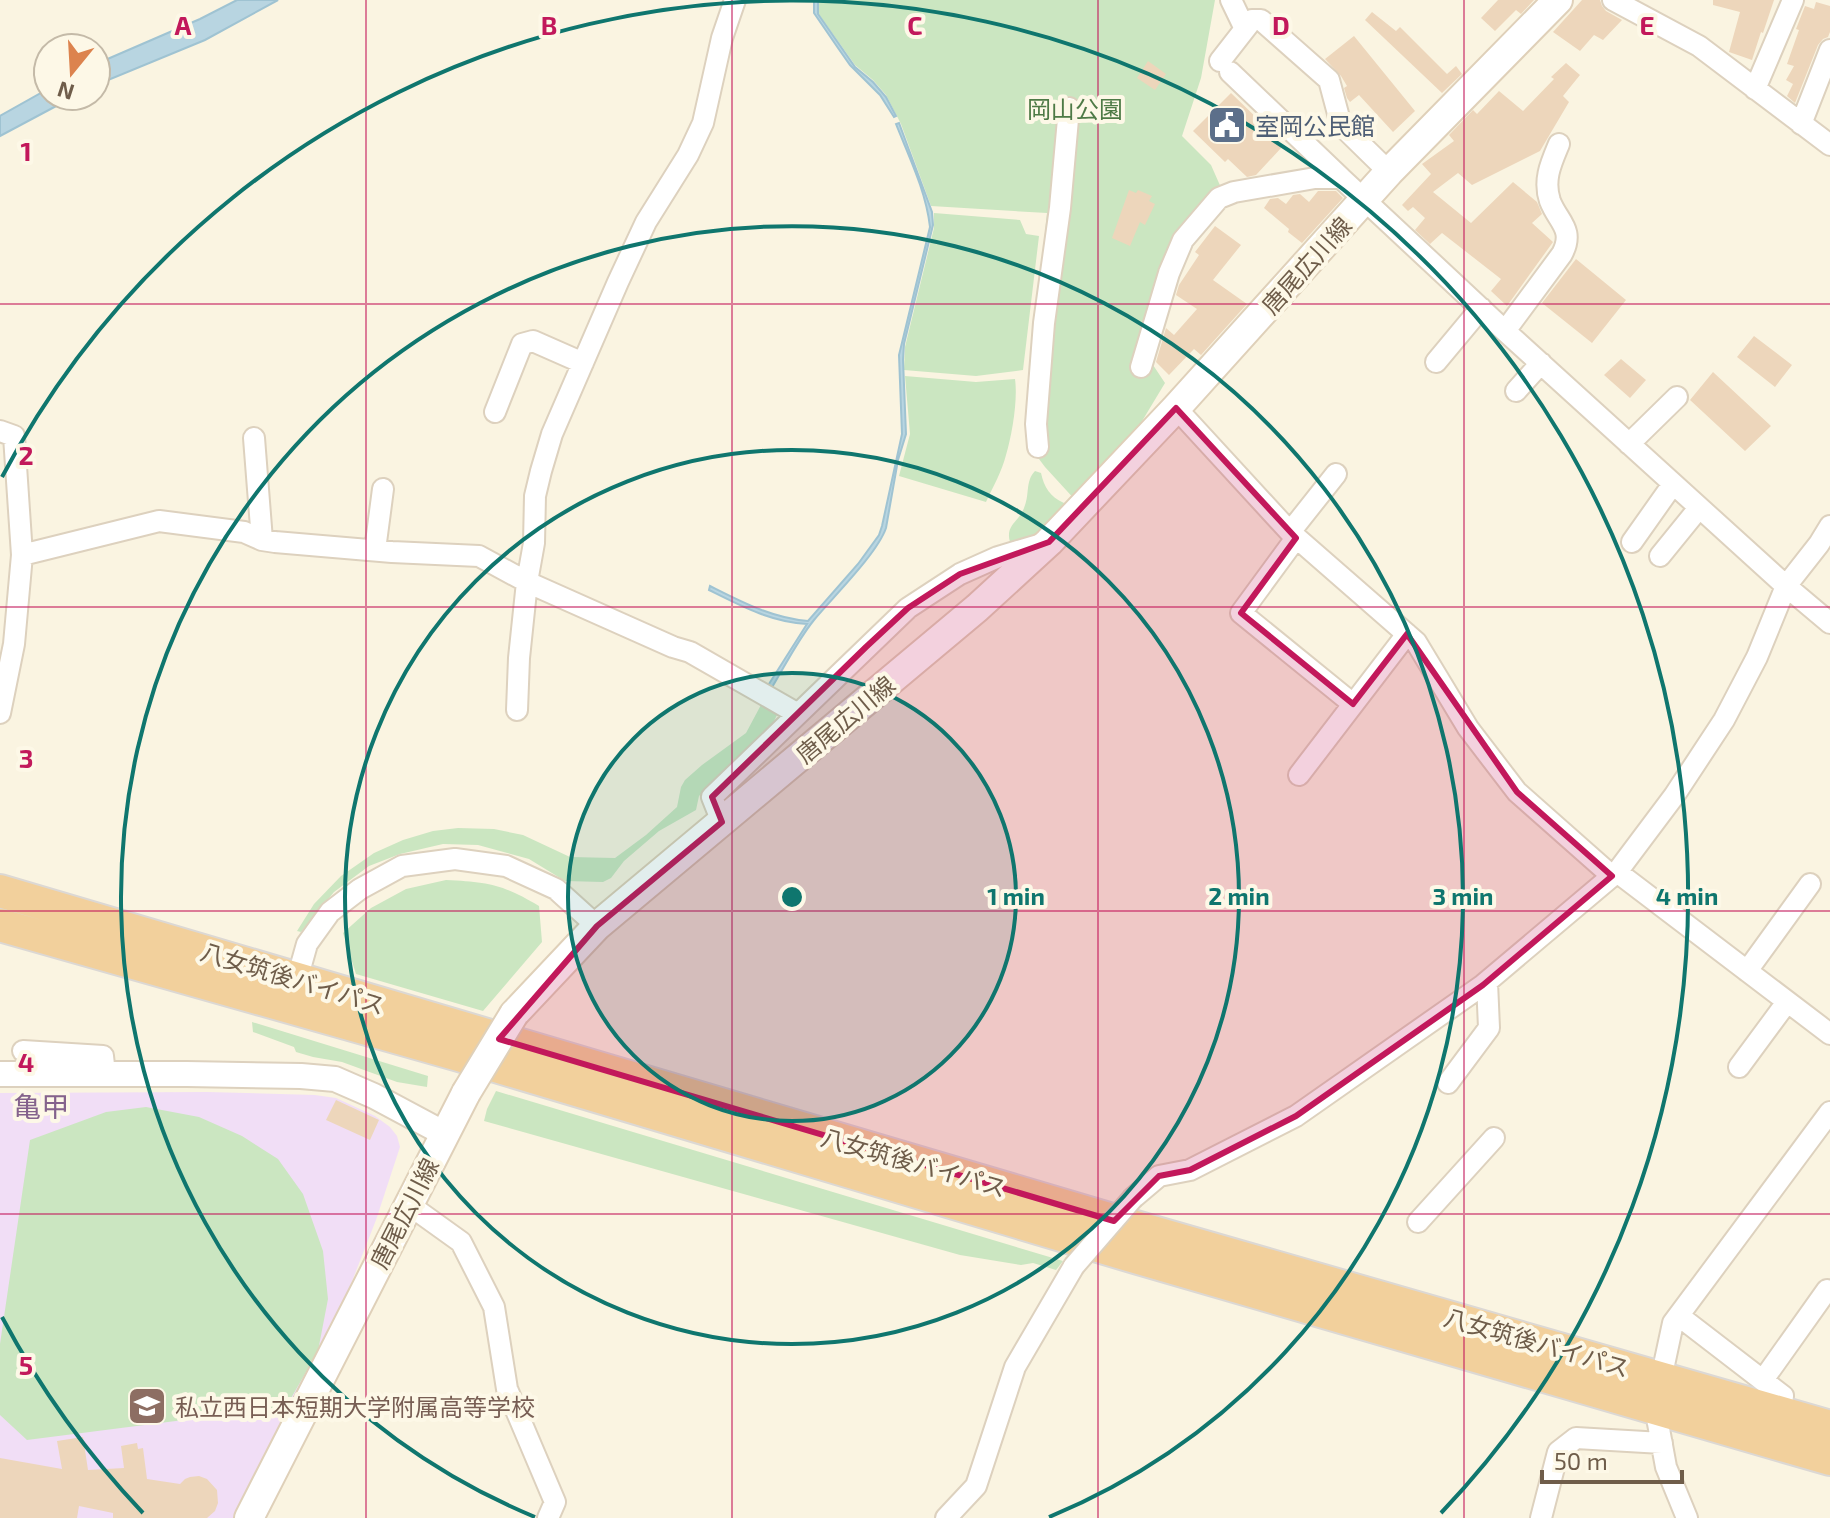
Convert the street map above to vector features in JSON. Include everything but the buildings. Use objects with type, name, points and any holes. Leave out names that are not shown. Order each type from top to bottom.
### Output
[{"type":"highway","name":"八女筑後バイパス","points":[[0,891],[474,1060],[1135,1257],[1658,1392],[1830,1427]]},
{"type":"highway","name":"八女筑後バイパス","points":[[0,925],[293,993]]},
{"type":"highway","name":"八女筑後バイパス","points":[[1658,1392],[1830,1459]]},
{"type":"main road","name":"唐尾広川線","points":[[249,1518],[466,1093],[514,1014],[597,926],[977,608],[1049,542],[1176,408],[1389,172],[1558,0]]},
{"type":"street","points":[[517,710],[519,658],[534,543],[535,496],[552,434],[646,222],[688,155],[703,123],[722,38],[735,0]]},
{"type":"street","points":[[1231,0],[1245,29]]},
{"type":"street","points":[[1613,0],[1699,46],[1830,145]]},
{"type":"street","points":[[1755,89],[1793,0]]},
{"type":"street","points":[[1389,172],[1341,125],[1329,80],[1261,20],[1252,20],[1225,66],[1505,331],[1830,623]]},
{"type":"street","points":[[1801,124],[1829,55]]},
{"type":"street","points":[[1038,447],[1036,424],[1044,323],[1060,208],[1069,108]]},
{"type":"street","points":[[1505,331],[1563,252],[1567,238],[1565,226],[1550,201],[1548,190],[1548,170],[1559,144]]},
{"type":"street","points":[[1141,367],[1169,273],[1183,240],[1219,198],[1234,192],[1315,178],[1341,178]]},
{"type":"street","points":[[1563,252],[1585,255]]},
{"type":"street","points":[[1436,362],[1481,308]]},
{"type":"street","points":[[495,412],[522,344],[533,341],[583,363]]},
{"type":"street","points":[[1516,391],[1541,363]]},
{"type":"street","points":[[1629,444],[1677,397]]},
{"type":"street","points":[[1176,408],[1293,535],[1416,642],[1468,728],[1517,792],[1615,874],[1787,1002],[1827,1026]]},
{"type":"street","points":[[0,431],[14,436],[22,555],[14,644],[0,713]]},
{"type":"street","points":[[254,438],[262,540]]},
{"type":"street","points":[[1336,474],[1241,613],[1353,704]]},
{"type":"street","points":[[1632,542],[1673,484]]},
{"type":"street","points":[[375,550],[383,489]]},
{"type":"street","points":[[1660,556],[1699,508]]},
{"type":"street","points":[[22,555],[159,521],[244,532],[262,540],[479,556],[527,582],[690,652],[798,714]]},
{"type":"street","points":[[946,1518],[976,1486],[1015,1367],[1074,1266],[1133,1198],[1159,1176],[1190,1170],[1296,1116],[1487,982],[1615,874],[1674,796],[1724,720],[1757,657],[1786,586],[1830,526]]},
{"type":"street","points":[[722,822],[712,797],[908,608],[960,574],[998,557],[1049,542]]},
{"type":"street","points":[[1299,775],[1407,634]]},
{"type":"street","points":[[293,993],[307,944],[330,912],[360,889],[402,866],[455,859],[506,866],[556,889],[597,926]]},
{"type":"street","points":[[1747,971],[1810,884]]},
{"type":"street","points":[[1448,1083],[1489,1028],[1487,982]]},
{"type":"street","points":[[1739,1067],[1787,1002]]},
{"type":"street","points":[[23,1051],[103,1056],[105,1074]]},
{"type":"street","points":[[0,1074],[301,1076],[335,1079],[445,1134]]},
{"type":"street","points":[[1687,1518],[1666,1467],[1658,1392],[1673,1323],[1830,1112]]},
{"type":"street","points":[[1418,1222],[1494,1138]]},
{"type":"street","points":[[408,1204],[461,1242],[494,1307],[507,1389],[555,1502],[548,1518]]},
{"type":"street","points":[[1763,1380],[1827,1290]]},
{"type":"street","points":[[1679,1316],[1783,1396],[1782,1401]]},
{"type":"street","points":[[1541,1518],[1558,1452],[1576,1438],[1662,1443]]},
{"type":"highlighted area","points":[[1176,408],[1296,538],[1241,613],[1353,704],[1407,634],[1517,792],[1612,876],[1483,985],[1296,1116],[1190,1170],[1159,1176],[1114,1221],[499,1039],[597,926],[722,822],[712,797],[908,608],[960,574],[1049,542]]},
{"type":"shaded area","name":"私立西日本短期大学附属高等学校","points":[[207,1092],[336,1098],[375,1116],[390,1127],[400,1147],[347,1294],[239,1518],[0,1518],[0,1093]]},
{"type":"green space","name":"岡山公園","points":[[818,0],[1215,0],[1201,78],[1182,136],[1211,165],[1226,199],[1184,257],[1151,362],[1165,383],[1124,451],[1077,502],[1030,447],[1027,431],[1047,213],[931,206],[901,124],[886,95],[855,65],[818,13]]},
{"type":"green space","points":[[934,213],[1020,220],[1026,234],[1039,236],[1023,370],[976,376],[904,370],[905,347],[934,228]]},
{"type":"green space","points":[[905,376],[976,382],[1015,379],[1015,407],[1008,447],[986,502],[899,476],[910,434]]},
{"type":"green space","points":[[1035,471],[1041,473],[1051,495],[1064,503],[1063,510],[1033,539],[1010,542],[1009,531],[1022,513],[1030,479]]},
{"type":"green space","points":[[762,703],[771,703],[777,715],[773,723],[699,796],[696,810],[659,831],[624,861],[611,878],[603,882],[565,881],[529,859],[478,845],[443,844],[400,854],[369,866],[334,892],[301,932],[297,931],[314,904],[341,876],[374,853],[433,831],[494,829],[523,835],[570,857],[615,858],[677,807],[685,780],[746,733]]},
{"type":"green space","points":[[446,880],[494,886],[539,906],[542,942],[483,1011],[356,974],[343,933],[371,908],[406,889]]},
{"type":"green space","points":[[252,1022],[428,1076],[427,1087],[397,1082],[342,1062],[296,1052],[294,1047],[253,1032]]},
{"type":"green space","points":[[496,1091],[1063,1261],[1056,1270],[1033,1263],[1021,1265],[960,1255],[484,1121]]},
{"type":"green space","name":"私立西日本短期大学附属高等学校","points":[[146,1107],[199,1117],[242,1136],[278,1159],[303,1194],[323,1251],[328,1299],[318,1351],[286,1407],[27,1440],[0,1415],[0,1344],[30,1140],[106,1112]]},
{"type":"water","points":[[237,0],[278,0],[205,40],[112,78],[112,57]]},
{"type":"water","points":[[814,0],[818,0],[818,14],[855,67],[886,97],[896,116],[850,65],[814,13]]},
{"type":"water","points":[[32,98],[32,112],[45,112],[0,136],[0,116]]},
{"type":"water","points":[[899,123],[932,212],[933,225],[904,344],[906,434],[898,460],[886,528],[864,562],[808,628],[771,689],[767,687],[807,624],[769,617],[709,590],[710,586],[770,613],[808,621],[879,535],[902,434],[899,355],[930,227],[921,187],[896,124]]},
{"type":"place","name":"室岡公民館","points":[[1227,125]]},
{"type":"place","name":"私立西日本短期大学附属高等学校","points":[[147,1406]]},
{"type":"district","name":"亀甲","points":[[41,1106]]}]
